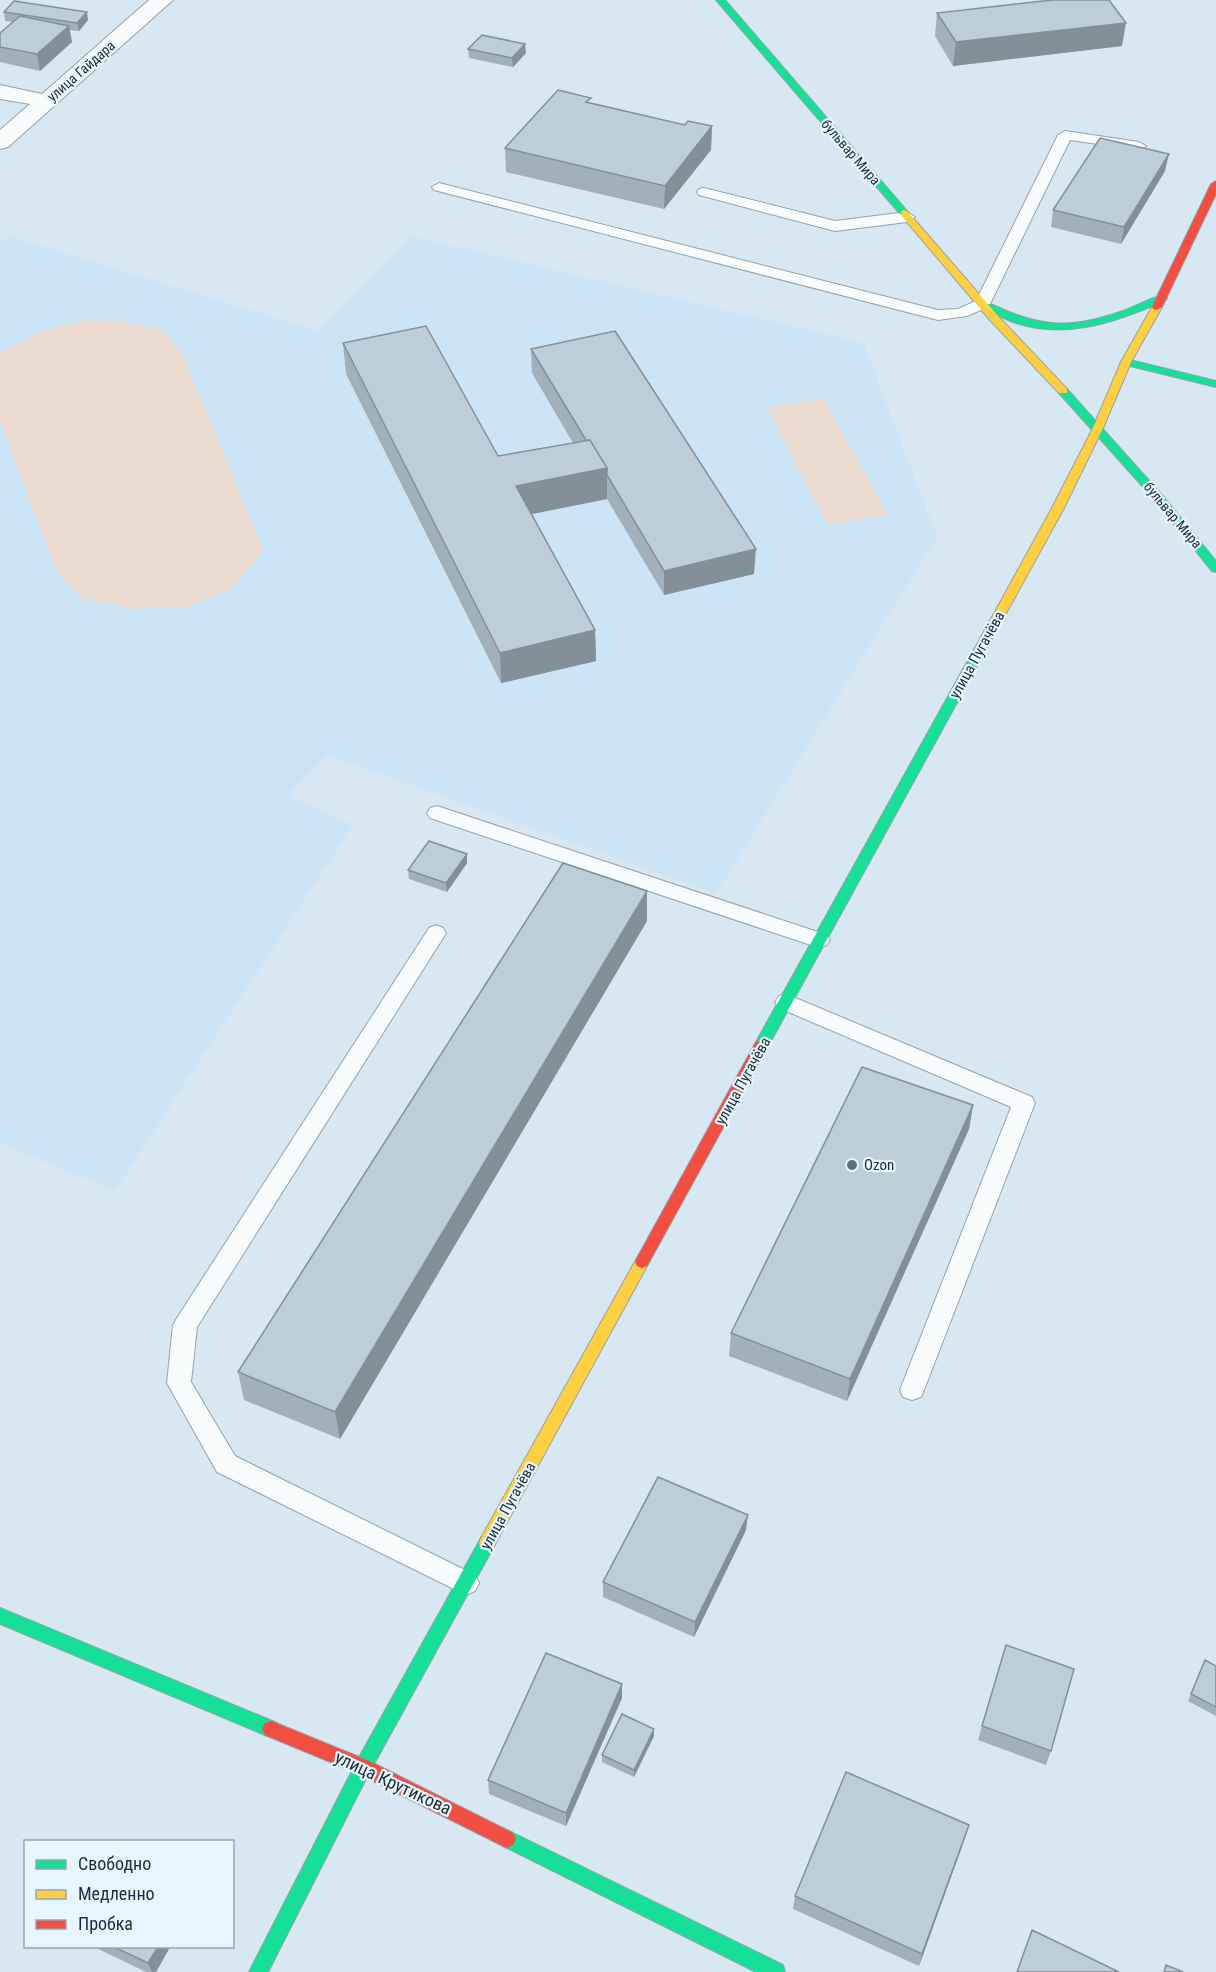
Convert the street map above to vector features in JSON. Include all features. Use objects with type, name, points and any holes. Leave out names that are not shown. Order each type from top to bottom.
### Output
[{"type":"street","name":"улица Гайдара","points":[[0,142],[162,0]]},
{"type":"street","name":"бульвар Мира","points":[[720,0],[982,304],[1098,428],[1216,568]]},
{"type":"street","points":[[0,92],[46,101]]},
{"type":"street","name":"улица Пугачёва","points":[[258,1972],[363,1767],[1058,508],[1098,428],[1126,362],[1162,298],[1216,184]]},
{"type":"street","name":"бульвар Мира","points":[[982,304],[1024,322],[1048,327],[1072,327],[1103,321],[1162,298]]},
{"type":"street","points":[[1126,362],[1216,384]]},
{"type":"street","name":"улица Крутикова","points":[[0,1616],[363,1767],[776,1972]]},
{"type":"lane","points":[[439,187],[938,315],[961,313],[982,304],[1065,135],[1138,146]]},
{"type":"lane","points":[[704,192],[836,226],[907,217]]},
{"type":"lane","points":[[437,813],[820,940]]},
{"type":"lane","points":[[436,933],[185,1325],[179,1383],[226,1464],[466,1583]]},
{"type":"lane","points":[[786,1002],[1024,1103],[912,1390]]},
{"type":"shaded area","points":[[9,236],[318,331],[410,236],[864,343],[937,537],[716,894],[328,755],[287,796],[353,825],[115,1191],[0,1143],[0,244]]},
{"type":"shaded area","points":[[89,320],[124,322],[163,331],[183,355],[263,551],[231,589],[186,607],[132,609],[80,597],[55,568],[0,421],[0,353],[45,330]]},
{"type":"shaded area","points":[[824,399],[888,515],[827,525],[767,408]]},
{"type":"building","points":[[1052,0],[1109,0],[1126,23],[956,42],[937,13]]},
{"type":"building","points":[[14,1],[87,12],[77,23],[4,12]]},
{"type":"building","points":[[20,16],[69,26],[37,54],[0,47],[0,33]]},
{"type":"building","points":[[482,35],[525,44],[512,58],[468,49]]},
{"type":"building","points":[[558,90],[591,98],[586,102],[685,125],[688,121],[712,126],[665,186],[505,148]]},
{"type":"building","points":[[1100,138],[1169,154],[1124,227],[1053,210]]},
{"type":"building","points":[[426,326],[498,456],[590,440],[607,468],[516,486],[595,630],[500,653],[343,343]]},
{"type":"building","points":[[615,331],[756,549],[664,571],[607,475],[607,468],[590,440],[586,440],[531,349]]},
{"type":"building","points":[[429,841],[467,854],[446,883],[408,870]]},
{"type":"building","points":[[563,863],[647,891],[335,1412],[238,1372]]},
{"type":"building","points":[[862,1067],[973,1105],[850,1379],[731,1333]]},
{"type":"building","points":[[658,1477],[748,1515],[695,1622],[603,1582]]},
{"type":"building","points":[[1006,1645],[1074,1669],[1051,1751],[982,1726]]},
{"type":"building","points":[[546,1653],[622,1684],[566,1813],[488,1780]]},
{"type":"building","points":[[1205,1660],[1216,1666],[1216,1707],[1191,1694]]},
{"type":"building","points":[[622,1714],[654,1729],[634,1770],[602,1755]]},
{"type":"building","points":[[846,1772],[969,1825],[922,1954],[795,1896]]},
{"type":"building","points":[[1032,1930],[1119,1972],[1017,1972]]},
{"type":"building","points":[[116,1948],[157,1948],[148,1963]]},
{"type":"building","points":[[1166,1965],[1183,1972],[1164,1972]]},
{"type":"traffic: fast","points":[[720,0],[904,213]]},
{"type":"traffic: fast","points":[[989,307],[1023,322],[1059,327],[1077,326],[1112,318],[1162,298]]},
{"type":"traffic: fast","points":[[1126,362],[1216,384]]},
{"type":"traffic: fast","points":[[1063,391],[1157,496],[1216,568]]},
{"type":"traffic: fast","points":[[761,1046],[992,628]]},
{"type":"traffic: fast","points":[[258,1972],[363,1767],[487,1543]]},
{"type":"traffic: fast","points":[[0,1616],[271,1729]]},
{"type":"traffic: fast","points":[[507,1839],[776,1972]]},
{"type":"traffic: slow","points":[[904,213],[994,318],[1063,391]]},
{"type":"traffic: slow","points":[[992,628],[1058,508],[1098,428],[1126,362],[1157,307]]},
{"type":"traffic: slow","points":[[487,1543],[642,1262]]},
{"type":"traffic: jam","points":[[1157,307],[1216,184]]},
{"type":"traffic: jam","points":[[642,1262],[761,1046]]},
{"type":"traffic: jam","points":[[271,1729],[363,1767],[507,1839]]},
{"type":"place","name":"Ozon","points":[[852,1165]]}]
